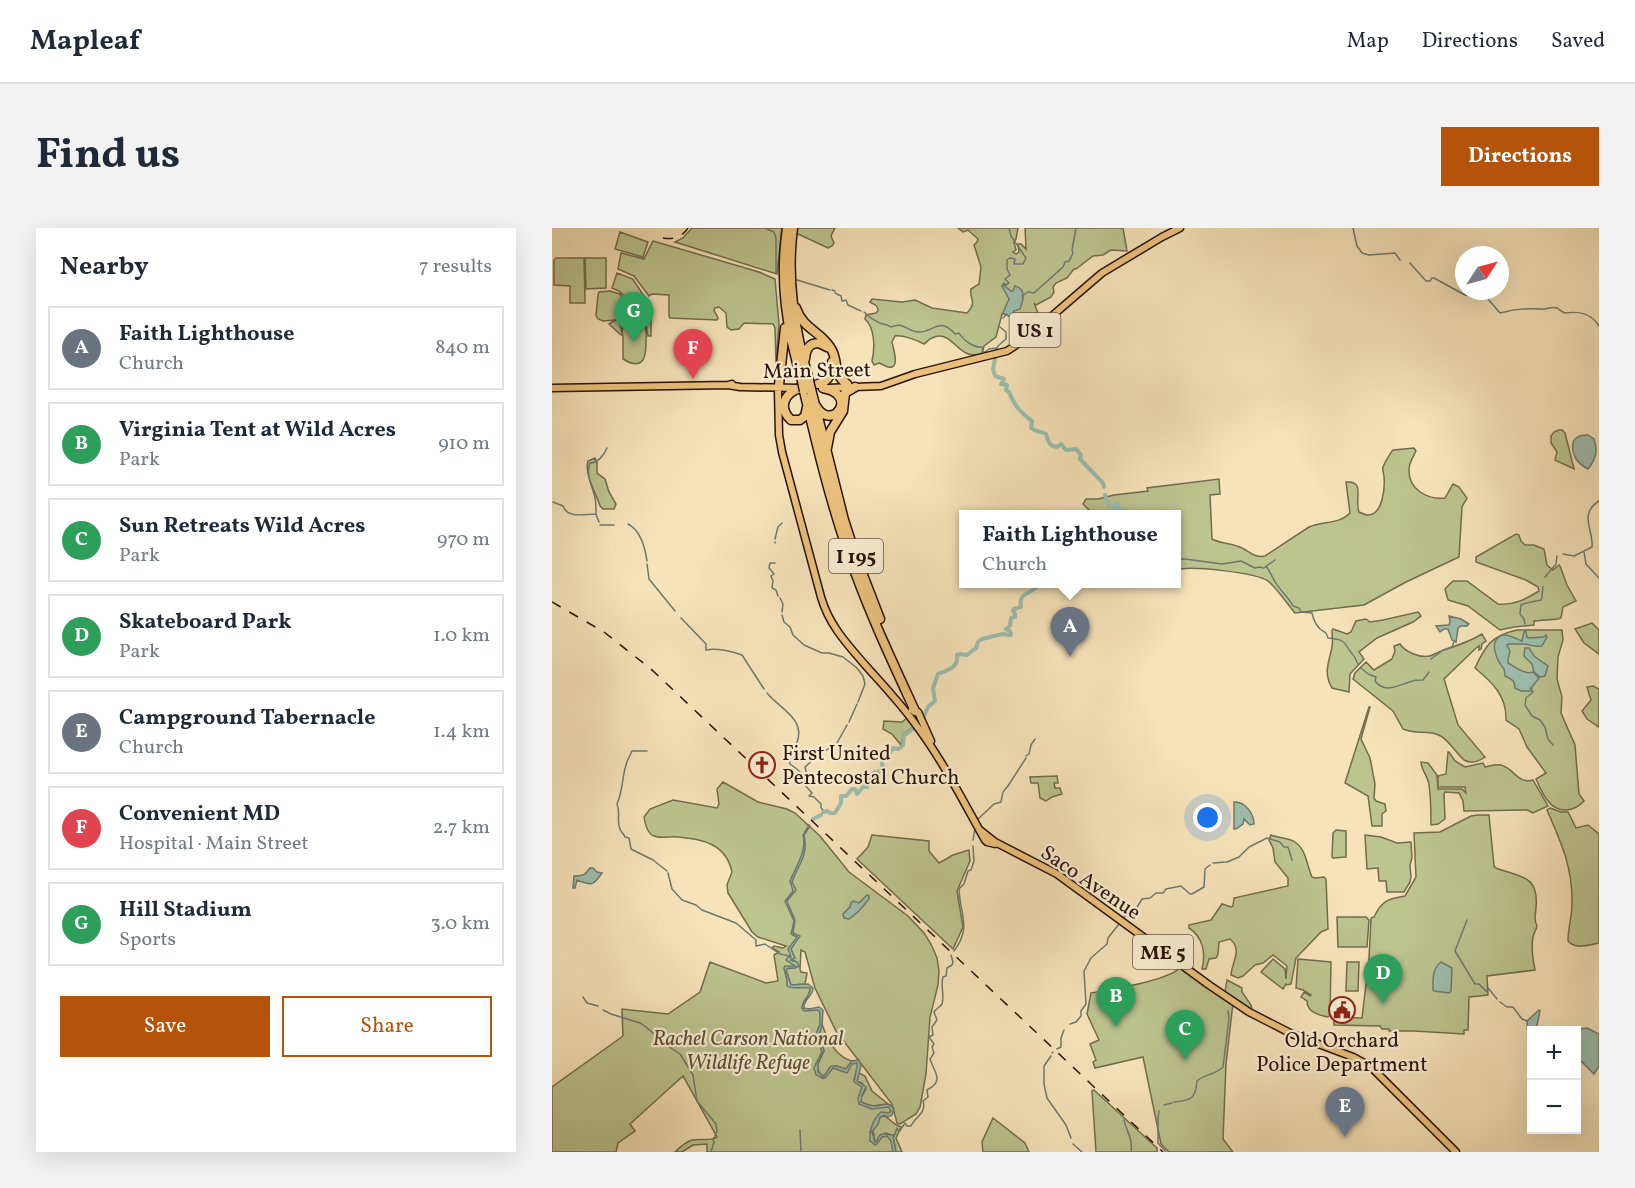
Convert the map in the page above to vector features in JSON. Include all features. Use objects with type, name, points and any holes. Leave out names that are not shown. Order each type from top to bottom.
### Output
[{"type":"highway","name":"I 195","points":[[787,228],[783,284],[786,316],[810,387],[807,403],[834,509],[849,555],[912,712]]},
{"type":"highway","name":"I 195","points":[[793,228],[790,268],[794,315],[827,458],[856,557],[912,712]]},
{"type":"highway","points":[[790,268],[797,313],[804,323],[831,347],[837,375],[851,386],[845,394],[843,411],[829,435],[827,458]]},
{"type":"highway","points":[[779,385],[786,316]]},
{"type":"highway","points":[[804,363],[806,350],[812,344],[822,343],[828,348],[832,360],[831,374],[826,381],[791,391],[786,398],[784,410],[793,421],[801,420],[806,415],[807,403]]},
{"type":"main road","name":"Main Street","points":[[552,387],[731,384],[810,387],[880,386],[1004,352],[1016,346],[1102,273],[1180,228]]},
{"type":"main road","name":"Main Street","points":[[779,385],[810,387]]},
{"type":"main road","points":[[779,385],[779,435],[783,457],[825,610],[839,635],[901,705],[912,712]]},
{"type":"main road","name":"ME 5","points":[[912,712],[937,754]]},
{"type":"main road","name":"ME 5","points":[[912,712],[937,754]]},
{"type":"main road","name":"Saco Avenue","points":[[937,754],[980,830],[989,841],[1057,874],[1250,1013],[1292,1034],[1353,1057],[1370,1066],[1456,1152]]},
{"type":"green space","points":[[692,228],[782,228],[777,274],[675,242],[683,238]]},
{"type":"green space","points":[[797,228],[835,228],[831,236],[834,243],[828,248],[796,233]]},
{"type":"green space","points":[[958,228],[1018,228],[1014,242],[1016,250],[1013,252],[1016,254],[1019,252],[1018,244],[1026,249],[1025,228],[1123,228],[1127,251],[1111,250],[1103,255],[1093,256],[1074,269],[1067,278],[1056,283],[1051,297],[1036,305],[1034,303],[1038,313],[1002,314],[996,337],[984,346],[981,354],[968,354],[942,336],[932,338],[924,344],[910,338],[895,336],[892,342],[894,365],[888,367],[879,363],[874,365],[872,333],[865,319],[866,315],[878,311],[877,306],[870,302],[872,299],[902,302],[915,300],[932,308],[967,313],[970,309],[973,303],[971,289],[979,284],[981,267],[974,245],[978,239],[968,230],[963,232]]},
{"type":"green space","points":[[620,232],[648,242],[643,257],[615,249]]},
{"type":"green space","points":[[653,241],[759,272],[775,279],[779,324],[776,363],[773,324],[744,323],[739,329],[731,330],[727,327],[726,313],[719,307],[714,310],[717,320],[670,318],[669,295],[652,294],[649,296],[634,276],[618,269],[621,253],[644,259]]},
{"type":"green space","points":[[556,258],[584,258],[585,303],[570,303],[570,286],[554,285],[554,260]]},
{"type":"green space","points":[[585,258],[606,258],[606,288],[586,289]]},
{"type":"green space","points":[[617,273],[633,279],[649,304],[650,316],[628,312],[628,300],[612,288]]},
{"type":"green space","points":[[610,291],[620,294],[625,303],[625,318],[619,319],[622,334],[623,323],[626,324],[637,318],[651,317],[651,336],[648,336],[646,324],[638,320],[645,327],[646,349],[643,359],[638,364],[623,359],[623,335],[609,324],[616,320],[603,321],[596,315],[599,292]]},
{"type":"green space","points":[[1559,430],[1565,433],[1574,469],[1555,460],[1557,452],[1551,443],[1551,436]]},
{"type":"green space","points":[[1414,448],[1416,451],[1409,469],[1412,482],[1420,492],[1432,497],[1445,498],[1453,484],[1459,487],[1467,498],[1462,507],[1459,557],[1364,605],[1295,613],[1271,584],[1261,578],[1208,569],[1181,569],[1181,510],[1089,510],[1083,504],[1086,499],[1148,491],[1147,488],[1219,479],[1220,494],[1210,495],[1212,539],[1238,546],[1255,555],[1265,556],[1309,527],[1346,517],[1350,513],[1346,482],[1352,482],[1358,487],[1359,512],[1367,515],[1373,514],[1382,500],[1383,468],[1393,450]]},
{"type":"green space","points":[[595,458],[597,473],[605,479],[616,504],[614,509],[603,509],[600,506],[591,484],[587,466],[588,461]]},
{"type":"green space","points":[[1516,534],[1525,545],[1534,545],[1544,549],[1547,565],[1553,570],[1560,566],[1576,601],[1563,607],[1561,618],[1534,621],[1534,625],[1500,630],[1468,606],[1448,600],[1445,589],[1453,581],[1467,581],[1498,604],[1519,601],[1539,591],[1538,587],[1526,580],[1476,562],[1476,557]]},
{"type":"green space","points":[[1418,612],[1421,616],[1413,622],[1377,638],[1359,652],[1364,659],[1350,674],[1349,692],[1332,688],[1327,672],[1333,629],[1347,634],[1351,632],[1356,621],[1366,619],[1370,622]]},
{"type":"green space","points":[[1592,623],[1599,630],[1599,654],[1584,643],[1575,629]]},
{"type":"green space","points":[[1517,630],[1562,630],[1563,640],[1558,657],[1557,679],[1562,697],[1561,713],[1575,745],[1579,794],[1584,801],[1571,809],[1556,808],[1546,799],[1536,779],[1546,773],[1527,747],[1519,729],[1506,720],[1504,704],[1497,690],[1475,668],[1482,653],[1495,638]]},
{"type":"green space","points":[[1482,634],[1486,641],[1482,644],[1481,649],[1479,650],[1479,646],[1476,648],[1444,679],[1458,725],[1485,757],[1477,761],[1464,760],[1440,736],[1403,729],[1393,711],[1353,679],[1355,673],[1366,662],[1374,670],[1392,659],[1394,646],[1400,644],[1413,654],[1429,656]]},
{"type":"green space","points":[[1593,686],[1599,689],[1599,727],[1587,719],[1582,711],[1591,700],[1587,687]]},
{"type":"green space","points":[[1369,707],[1361,739],[1370,758],[1375,784],[1374,798],[1385,804],[1386,811],[1382,814],[1382,826],[1372,826],[1368,796],[1345,783]]},
{"type":"green space","points":[[908,717],[914,726],[903,735],[901,745],[892,734],[883,729],[884,721],[902,722]]},
{"type":"green space","points":[[1448,752],[1455,761],[1465,767],[1483,763],[1485,767],[1501,765],[1523,780],[1533,780],[1548,806],[1533,813],[1527,810],[1464,811],[1459,793],[1445,792],[1445,819],[1438,824],[1431,825],[1429,785],[1421,762],[1428,763],[1437,775],[1438,789],[1462,789],[1466,793],[1465,787],[1438,787],[1438,776],[1446,774]]},
{"type":"green space","points":[[1057,776],[1058,783],[1054,783],[1055,788],[1060,788],[1062,794],[1046,801],[1040,798],[1038,783],[1031,783],[1030,777]]},
{"type":"green space","name":"Rachel Carson National Wildlife Refuge","points":[[723,782],[758,802],[795,813],[820,836],[849,872],[908,916],[931,944],[939,971],[930,1017],[926,1074],[920,1107],[916,1114],[900,1124],[897,1123],[892,1104],[836,1031],[815,988],[805,952],[801,950],[800,969],[801,972],[807,973],[805,984],[790,984],[786,969],[797,967],[797,962],[788,959],[796,966],[784,968],[789,986],[808,986],[810,988],[803,1009],[820,1011],[821,1022],[817,1035],[822,1052],[816,1064],[816,1073],[822,1078],[825,1076],[821,1075],[818,1069],[818,1063],[824,1051],[819,1035],[822,1024],[829,1041],[841,1056],[852,1061],[846,1069],[836,1066],[829,1068],[826,1075],[833,1067],[845,1071],[855,1061],[858,1065],[854,1080],[863,1087],[859,1103],[868,1106],[891,1107],[888,1115],[882,1114],[880,1117],[885,1116],[901,1127],[896,1138],[902,1152],[896,1152],[893,1137],[895,1134],[893,1136],[886,1133],[880,1135],[880,1138],[887,1135],[894,1152],[707,1152],[707,1144],[693,1145],[682,1152],[675,1152],[689,1141],[717,1137],[683,1076],[630,1124],[635,1131],[618,1143],[616,1152],[552,1152],[552,1087],[623,1036],[622,1009],[668,1014],[700,992],[710,962],[766,983],[778,981],[774,955],[779,952],[772,948],[786,946],[758,937],[752,932],[728,893],[727,885],[732,872],[725,855],[719,849],[704,842],[687,838],[654,836],[646,825],[644,817],[650,809],[673,800],[717,808],[719,804],[717,789]],"holes":[[[880,1117],[873,1130],[875,1142],[877,1141],[874,1144],[870,1132]]]},
{"type":"green space","points":[[1550,808],[1568,812],[1576,828],[1588,825],[1599,834],[1599,943],[1578,946],[1568,941],[1572,891],[1561,844],[1547,810]]},
{"type":"green space","points":[[1489,815],[1494,866],[1526,879],[1534,889],[1537,926],[1532,945],[1535,970],[1487,976],[1488,995],[1469,997],[1468,1030],[1464,1030],[1464,1034],[1389,1031],[1380,1026],[1334,1025],[1334,1017],[1362,1018],[1371,918],[1386,901],[1405,896],[1416,877],[1414,833],[1440,832],[1471,816]]},
{"type":"green space","points":[[1336,830],[1346,831],[1346,857],[1332,857],[1333,833]]},
{"type":"green space","points":[[872,835],[929,841],[929,851],[939,863],[969,850],[970,861],[957,891],[963,927],[953,949],[857,859],[868,847]]},
{"type":"green space","points":[[1271,835],[1299,845],[1312,877],[1326,879],[1328,929],[1321,932],[1296,958],[1291,984],[1286,984],[1283,989],[1261,972],[1273,959],[1285,969],[1286,979],[1287,966],[1273,955],[1263,963],[1255,965],[1243,976],[1238,978],[1231,975],[1236,947],[1230,939],[1219,942],[1216,958],[1209,959],[1206,969],[1202,969],[1204,957],[1202,946],[1198,936],[1189,928],[1189,925],[1211,920],[1222,904],[1233,906],[1234,898],[1288,886],[1288,878],[1275,862],[1269,840]]},
{"type":"green space","points":[[1365,835],[1381,837],[1397,843],[1411,842],[1411,877],[1404,892],[1387,892],[1386,881],[1379,881],[1378,868],[1367,869]]},
{"type":"green space","points":[[1337,917],[1366,917],[1369,920],[1367,947],[1338,947]]},
{"type":"green space","points":[[1298,959],[1331,962],[1330,1015],[1328,1017],[1311,1010],[1307,1001],[1301,997],[1304,992],[1311,995],[1296,988]]},
{"type":"green space","points":[[1347,962],[1359,962],[1358,991],[1346,991]]},
{"type":"green space","points":[[1181,967],[1233,1003],[1226,1064],[1223,1139],[1233,1152],[1169,1152],[1161,1144],[1143,1057],[1095,1068],[1093,1062],[1096,1060],[1090,1044],[1099,1040],[1087,1014],[1091,993],[1152,980]]},
{"type":"green space","points":[[1227,980],[1242,988],[1242,992],[1251,1005],[1251,1010],[1225,992]]},
{"type":"green space","points":[[859,1073],[865,1076],[872,1091],[888,1104],[872,1106],[862,1103],[861,1098],[866,1089],[862,1083],[857,1081]]},
{"type":"green space","points":[[1094,1090],[1157,1148],[1157,1152],[1096,1152],[1092,1091]]},
{"type":"green space","points":[[993,1118],[1025,1143],[1029,1152],[983,1152],[982,1142]]},
{"type":"shaded area","points":[[1004,283],[1011,291],[1015,286],[1023,292],[1020,309],[1014,311],[1010,317],[1003,313],[1009,299],[1002,286]]},
{"type":"shaded area","points":[[1582,435],[1588,435],[1594,439],[1596,451],[1588,469],[1576,459],[1573,442]]},
{"type":"shaded area","points":[[1449,616],[1469,624],[1458,628],[1456,642],[1452,640],[1448,629],[1440,632],[1436,626],[1449,625]]},
{"type":"shaded area","points":[[1526,631],[1529,638],[1546,635],[1547,637],[1542,646],[1507,645],[1510,651],[1508,663],[1523,672],[1533,672],[1539,678],[1531,691],[1521,691],[1515,688],[1513,680],[1505,676],[1494,646],[1495,641],[1503,635],[1522,641]]},
{"type":"shaded area","points":[[1525,648],[1529,648],[1534,656],[1548,666],[1545,676],[1540,677],[1534,672],[1532,664],[1524,656]]},
{"type":"shaded area","points":[[1234,802],[1248,809],[1254,824],[1250,825],[1244,819],[1243,824],[1234,829]]},
{"type":"shaded area","points":[[809,825],[804,835],[805,848],[804,854],[792,882],[796,890],[787,901],[795,920],[793,933],[800,936],[791,949],[795,958],[791,960],[797,962],[799,966],[786,970],[791,985],[808,984],[813,988],[804,1008],[819,1007],[823,1010],[819,1035],[824,1051],[818,1064],[818,1072],[824,1076],[831,1066],[846,1069],[852,1061],[859,1060],[861,1066],[857,1081],[866,1087],[861,1102],[874,1106],[888,1104],[894,1109],[892,1115],[880,1117],[872,1132],[875,1142],[882,1134],[894,1135],[896,1152],[893,1152],[891,1141],[887,1136],[882,1137],[876,1145],[870,1141],[871,1129],[876,1118],[881,1112],[891,1111],[889,1107],[872,1109],[859,1104],[858,1098],[862,1087],[854,1082],[857,1063],[852,1064],[847,1073],[833,1068],[825,1078],[816,1075],[814,1068],[822,1052],[816,1034],[820,1024],[820,1012],[818,1010],[804,1011],[802,1008],[810,988],[787,986],[784,968],[795,966],[786,960],[791,957],[788,949],[797,937],[791,934],[794,921],[785,901],[793,891],[790,881],[804,847],[803,835]]},
{"type":"shaded area","points":[[590,868],[602,873],[592,884],[577,880],[573,888],[574,876],[583,875]]},
{"type":"shaded area","points":[[867,895],[869,899],[859,911],[849,919],[844,918],[843,914],[853,901],[859,903]]},
{"type":"shaded area","points":[[1441,962],[1452,968],[1449,993],[1433,990],[1435,971]]},
{"type":"shaded area","points":[[1540,1011],[1537,1026],[1527,1026],[1527,1021]]},
{"type":"shaded area","points":[[1587,1028],[1599,1034],[1599,1066],[1594,1074],[1581,1062],[1581,1029]]},
{"type":"waterway","points":[[765,228],[774,232],[776,238],[776,274]]},
{"type":"waterway","points":[[1004,286],[1009,283],[1005,279],[1010,275],[1007,260],[1015,259],[1014,264],[1023,264],[1026,258],[1011,236],[1009,228]]},
{"type":"waterway","points":[[1022,296],[1028,292],[1034,293],[1063,267],[1065,262],[1069,261],[1073,253],[1076,228]]},
{"type":"waterway","points":[[1353,228],[1357,246],[1362,253],[1369,255],[1395,253],[1400,260]]},
{"type":"waterway","points":[[1410,263],[1426,281],[1434,278],[1465,295],[1488,299],[1500,313],[1521,309],[1557,308],[1565,313],[1584,314],[1592,318],[1599,326]]},
{"type":"waterway","points":[[797,280],[830,290]]},
{"type":"waterway","points":[[835,293],[841,296],[842,301],[846,300],[848,305],[861,311]]},
{"type":"waterway","points":[[864,312],[880,323],[891,327],[900,325],[915,332],[945,326],[955,334],[959,333],[972,345],[982,347],[983,352],[997,348]]},
{"type":"waterway","points":[[1003,318],[1007,314]]},
{"type":"waterway","points":[[996,350],[1006,339],[1006,332],[1000,327]]},
{"type":"waterway","points":[[995,359],[993,369],[995,376],[1004,379],[1001,384],[1007,385],[1006,390],[1015,404],[1032,421],[1031,428],[1046,434],[1052,445],[1057,447],[1061,444],[1066,450],[1076,449],[1081,455],[1080,459],[1103,483],[1104,487]]},
{"type":"waterway","points":[[596,514],[589,467],[590,463],[596,462],[607,448]]},
{"type":"waterway","points":[[1105,495],[1109,506],[1113,507],[1118,504],[1119,510]]},
{"type":"waterway","points":[[1563,554],[1574,556],[1592,547],[1588,517],[1589,511],[1599,501]]},
{"type":"waterway","points":[[553,502],[563,506],[572,514],[596,514],[599,522]]},
{"type":"waterway","points":[[775,539],[778,527],[782,523]]},
{"type":"waterway","points":[[628,524],[636,530],[647,561]]},
{"type":"waterway","points":[[600,525],[614,525]]},
{"type":"waterway","points":[[1584,552],[1586,564],[1599,578]]},
{"type":"waterway","points":[[1545,577],[1556,564],[1557,556]]},
{"type":"waterway","points":[[1181,559],[1222,564],[1241,561],[1255,568],[1264,568],[1275,560]]},
{"type":"waterway","points":[[775,563],[770,563],[769,568],[774,574],[771,576],[772,588],[776,590],[778,596]]},
{"type":"waterway","points":[[647,564],[649,579],[675,611]]},
{"type":"waterway","points":[[1266,566],[1293,606],[1299,608],[1301,612],[1312,613],[1317,626],[1326,633],[1328,638],[1344,642],[1353,655]]},
{"type":"waterway","points":[[1525,624],[1520,614],[1521,605],[1541,600],[1543,586]]},
{"type":"waterway","points":[[924,716],[928,707],[935,701],[933,688],[938,674],[955,665],[957,655],[967,655],[982,639],[1002,634],[1011,635],[1006,629],[1010,626],[1011,618],[1015,617],[1014,609],[1021,607],[1023,596],[1035,588]]},
{"type":"waterway","points":[[780,598],[783,604],[782,612]]},
{"type":"waterway","points":[[782,615],[793,635],[804,645],[822,653],[843,657],[857,668],[865,684],[858,702]]},
{"type":"waterway","points":[[681,618],[706,644],[706,650],[724,650],[742,655],[764,689]]},
{"type":"waterway","points":[[1443,650],[1452,647],[1454,642]]},
{"type":"waterway","points":[[1431,659],[1442,651]]},
{"type":"waterway","points":[[1354,656],[1358,664]]},
{"type":"waterway","points":[[1361,668],[1376,677],[1375,681],[1379,685],[1388,688],[1423,680],[1429,672]]},
{"type":"waterway","points":[[1530,688],[1533,692],[1526,698],[1525,705],[1532,716],[1540,720],[1545,727],[1548,739],[1553,745]]},
{"type":"waterway","points":[[767,693],[795,720],[799,734],[790,764],[803,775],[806,780],[804,784],[812,793],[809,796],[814,797],[824,811]]},
{"type":"waterway","points":[[849,722],[857,704]]},
{"type":"waterway","points":[[805,779],[807,775],[805,767],[837,743],[847,725]]},
{"type":"waterway","points":[[903,745],[904,736],[914,728]]},
{"type":"waterway","points":[[1026,756],[1035,739]]},
{"type":"waterway","points":[[823,812],[835,813],[841,803],[841,796],[846,796],[852,789],[855,789],[857,794],[864,786],[867,787],[871,780],[870,775],[875,772],[878,776],[879,771],[885,769],[882,765],[883,755],[888,756],[893,748],[901,747]]},
{"type":"waterway","points":[[647,751],[632,751],[627,761],[617,804],[619,826],[625,837],[629,838],[631,849],[653,860],[667,871]]},
{"type":"waterway","points":[[977,820],[994,804],[1001,802],[1003,792],[1026,758]]},
{"type":"waterway","points":[[813,819],[821,815]]},
{"type":"waterway","points":[[973,840],[975,829]]},
{"type":"waterway","points":[[1213,863],[1227,862],[1239,857],[1249,847],[1267,838],[1288,847],[1292,860]]},
{"type":"waterway","points":[[954,951],[963,935],[964,928],[959,889],[964,884],[974,861],[973,846]]},
{"type":"waterway","points":[[1123,918],[1136,909],[1142,899],[1150,898],[1156,893],[1163,893],[1166,889],[1181,886],[1192,894],[1204,887],[1205,869],[1210,865]]},
{"type":"waterway","points":[[668,873],[672,889],[682,900],[736,923],[756,940],[756,946],[765,944],[791,958]]},
{"type":"waterway","points":[[1467,920],[1455,951],[1475,984],[1479,984],[1487,992],[1488,988],[1497,999]]},
{"type":"waterway","points":[[1070,1024],[1076,1022],[1081,1016],[1081,1011],[1086,1004],[1084,971],[1091,958],[1107,944],[1108,938],[1119,924]]},
{"type":"waterway","points":[[894,1136],[897,1128],[899,1132],[905,1123],[911,1126],[920,1115],[924,1105],[923,1101],[928,1097],[927,1090],[937,1080],[930,1059],[934,1053],[932,1047],[934,1044],[929,1037],[933,1035],[932,1027],[937,1020],[934,1012],[942,1004],[942,980],[946,976],[947,968],[952,965],[951,955]]},
{"type":"waterway","points":[[583,997],[587,1003],[598,1006]]},
{"type":"waterway","points":[[1500,1002],[1507,1007],[1513,1007],[1522,1019],[1527,1021]]},
{"type":"waterway","points":[[603,1010],[640,1023],[680,1054],[693,1075],[697,1101],[716,1124],[717,1131],[711,1152]]},
{"type":"waterway","points":[[1174,1102],[1192,1098],[1197,1081],[1223,1067],[1228,1011]]},
{"type":"waterway","points":[[1057,1049],[1061,1047],[1064,1030]]},
{"type":"waterway","points":[[1051,1056],[1044,1066],[1047,1098],[1066,1125],[1071,1138]]},
{"type":"waterway","points":[[1164,1105],[1172,1103]]},
{"type":"waterway","points":[[1159,1111],[1158,1143],[1166,1152]]},
{"type":"waterway","points":[[1124,1120],[1130,1138],[1131,1152]]},
{"type":"waterway","points":[[800,1130],[801,1152]]},
{"type":"waterway","points":[[1073,1144],[1082,1152]]},
{"type":"railway","points":[[663,238],[677,237],[688,228]]},
{"type":"railway","points":[[552,602],[604,632],[651,669],[1163,1152]]},
{"type":"place","name":"Hill Stadium","points":[[634,342]]},
{"type":"place","name":"Convenient MD","points":[[693,379]]},
{"type":"place","name":"Faith Lighthouse","points":[[1070,657]]},
{"type":"place","name":"First United Pentecostal Church","points":[[762,765]]},
{"type":"place","name":"Skateboard Park","points":[[1383,1004]]},
{"type":"place","name":"Old Orchard Police Department","points":[[1342,1010]]},
{"type":"place","name":"Virginia Tent at Wild Acres","points":[[1116,1027]]},
{"type":"place","name":"Sun Retreats Wild Acres","points":[[1185,1060]]},
{"type":"place","name":"Campground Tabernacle","points":[[1345,1137]]}]
